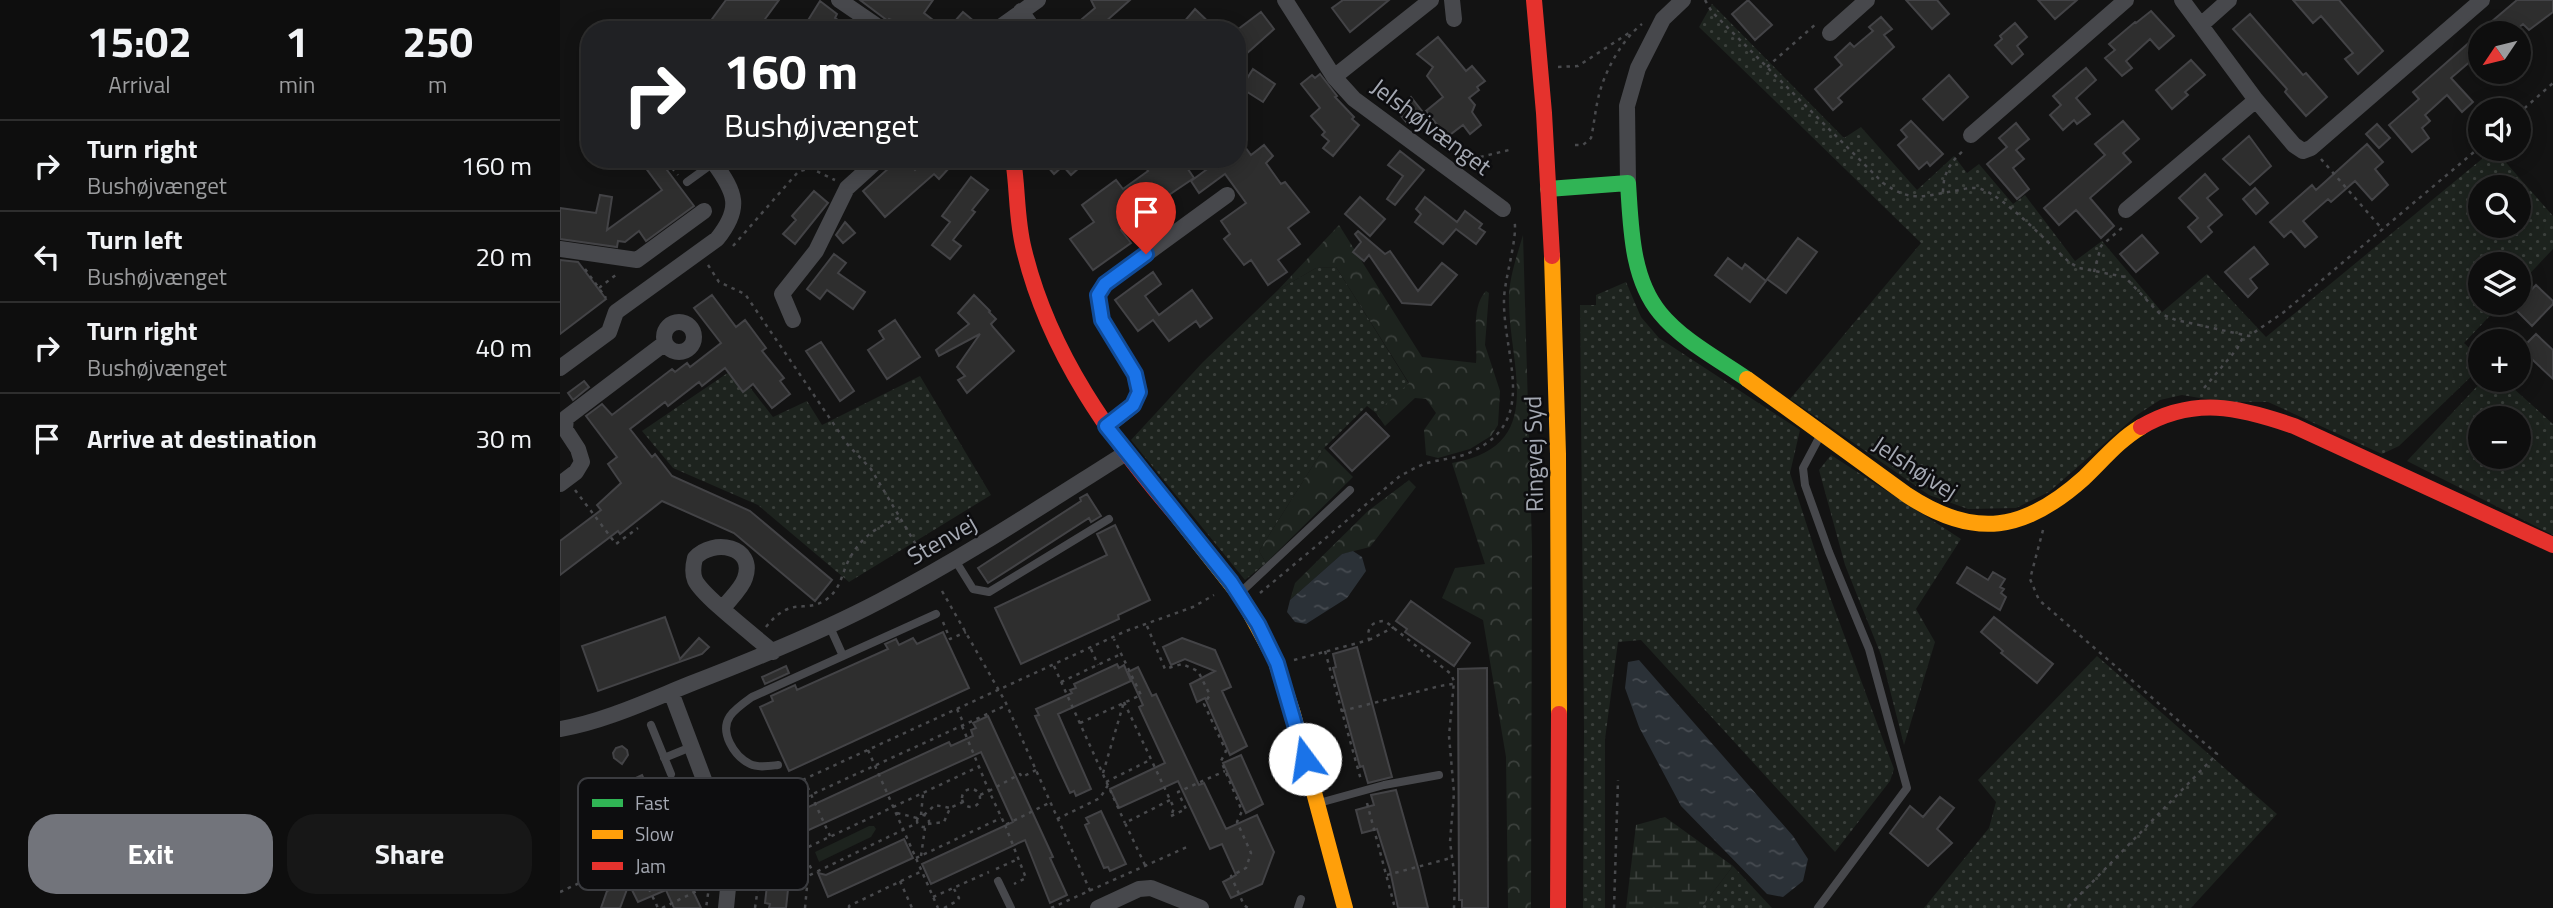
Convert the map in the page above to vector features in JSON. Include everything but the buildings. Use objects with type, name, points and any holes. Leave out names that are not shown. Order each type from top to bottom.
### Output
[{"type":"street","points":[[839,0],[870,21]]},
{"type":"street","name":"Jelshøjvænget","points":[[1285,0],[1334,78],[1354,99],[1503,209]]},
{"type":"street","name":"Jelshøjvænget","points":[[1334,78],[1431,0]]},
{"type":"street","points":[[1452,0],[1454,19]]},
{"type":"street","name":"Ringvej Syd","points":[[1534,0],[1548,188],[1558,554],[1558,908]]},
{"type":"street","points":[[1548,188],[1628,183],[1628,106],[1638,68],[1663,19],[1683,0]]},
{"type":"street","points":[[1830,33],[1867,0]]},
{"type":"street","points":[[1971,135],[2126,0]]},
{"type":"street","points":[[2182,0],[2256,100],[2294,145],[2303,151],[2311,148],[2482,0]]},
{"type":"street","points":[[2201,25],[2229,0]]},
{"type":"street","points":[[1008,21],[1031,4]]},
{"type":"street","points":[[2126,210],[2256,100]]},
{"type":"street","points":[[560,368],[609,332],[616,312],[717,239],[733,215],[734,198],[720,168]]},
{"type":"street","points":[[793,320],[782,293],[816,251],[847,188],[869,168]]},
{"type":"street","points":[[1014,168],[1018,222],[1038,295],[1073,371],[1106,426],[1126,453],[1238,593],[1277,663],[1345,908]]},
{"type":"street","name":"Jelshøjvej","points":[[1628,183],[1635,254],[1657,310],[1684,335],[1912,496],[1956,520],[1994,524],[2035,515],[2064,497],[2126,439],[2148,424],[2171,413],[2194,407],[2259,414],[2294,426],[2553,545]]},
{"type":"street","points":[[1106,426],[1133,405],[1139,392],[1135,374],[1102,320],[1098,295],[1105,284],[1227,195]]},
{"type":"street","points":[[566,250],[637,260],[704,211]]},
{"type":"street","points":[[563,482],[576,472],[582,462],[578,449],[565,429],[566,418],[665,343]]},
{"type":"street","name":"Stenvej","points":[[560,729],[671,692],[773,652],[880,601],[955,559],[1126,453]]},
{"type":"street","points":[[723,608],[773,652]]},
{"type":"street","points":[[671,692],[703,778]]},
{"type":"street","points":[[1096,904],[1139,889],[1151,888],[1201,908]]},
{"type":"street","points":[[726,908],[728,890]]},
{"type":"lane","points":[[687,183],[707,168]]},
{"type":"lane","points":[[1818,908],[1907,788],[1870,649],[1829,552],[1805,485],[1803,468],[1822,432]]},
{"type":"lane","points":[[1238,593],[1350,490]]},
{"type":"lane","points":[[955,559],[973,589],[989,592],[1109,519]]},
{"type":"lane","points":[[778,765],[753,765],[739,756],[727,737],[726,729],[730,716],[752,696],[936,614]]},
{"type":"lane","points":[[829,625],[843,656]]},
{"type":"lane","points":[[651,725],[671,774]]},
{"type":"lane","points":[[664,758],[691,747]]},
{"type":"lane","points":[[1316,804],[1363,790],[1439,775]]},
{"type":"lane","points":[[1000,885],[1011,908]]},
{"type":"lane","points":[[1298,908],[1301,899]]},
{"type":"path","points":[[1705,0],[1712,12],[1891,189],[1900,194],[1919,197],[1969,188],[1987,192],[1999,199],[2069,262],[2094,272],[2125,278],[2159,313],[2176,320],[2244,335],[2253,335],[2284,312],[2468,157]]},
{"type":"path","points":[[1541,67],[1578,66],[1654,15],[1663,19]]},
{"type":"path","points":[[1767,67],[1819,21],[1830,33]]},
{"type":"path","points":[[1575,145],[1583,145],[1591,138],[1598,97],[1614,62],[1633,31]]},
{"type":"path","points":[[2531,102],[2553,83]]},
{"type":"path","points":[[1944,192],[1948,168],[1954,159],[1976,141],[1971,135]]},
{"type":"path","points":[[2311,148],[2383,230]]},
{"type":"path","points":[[1456,174],[1472,159],[1509,150]]},
{"type":"path","points":[[727,250],[738,242],[798,172],[808,168]]},
{"type":"path","points":[[812,168],[847,188]]},
{"type":"path","points":[[2094,272],[2101,246],[2129,222],[2126,210]]},
{"type":"path","points":[[806,778],[1114,637],[1238,593],[1261,592],[1400,476],[1424,464],[1469,453],[1492,442],[1508,422],[1513,401],[1504,300],[1513,240]]},
{"type":"path","points":[[566,250],[616,312]]},
{"type":"path","points":[[698,252],[719,282],[745,294],[848,445],[871,469],[918,548]]},
{"type":"path","points":[[2194,407],[2200,394],[2237,349],[2244,335]]},
{"type":"path","points":[[563,482],[616,544],[638,528]]},
{"type":"path","points":[[2035,515],[2043,532],[2030,579],[2039,600],[2217,754],[2067,908]]},
{"type":"path","points":[[757,638],[784,609],[800,604],[814,604],[831,596],[858,545],[875,529],[901,517]]},
{"type":"path","points":[[942,591],[1007,705],[1096,904]]},
{"type":"path","points":[[936,614],[941,618],[950,639],[966,632]]},
{"type":"path","points":[[1369,640],[1369,628],[1378,621],[1385,621],[1451,674],[1453,684],[1449,736],[1454,793],[1450,832],[1455,880],[1454,908]]},
{"type":"path","points":[[1147,624],[1165,670],[1182,664],[1198,671],[1210,695],[1204,704],[1226,751],[1221,761],[1242,811],[1237,822],[1251,853],[1246,868],[1231,876],[1244,905],[1248,908]]},
{"type":"path","points":[[1294,660],[1369,640],[1395,627]]},
{"type":"path","points":[[1080,723],[1141,695],[1114,637]]},
{"type":"path","points":[[1091,648],[1098,665]]},
{"type":"path","points":[[1325,651],[1395,908]]},
{"type":"path","points":[[1061,682],[1121,654]]},
{"type":"path","points":[[1054,665],[1145,867]]},
{"type":"path","points":[[1342,711],[1440,685],[1453,684]]},
{"type":"path","points":[[1124,702],[1174,808],[1171,816],[1186,809],[1178,792],[1225,771]]},
{"type":"path","points":[[1103,775],[1124,702]]},
{"type":"path","points":[[808,797],[1007,705]]},
{"type":"path","points":[[957,709],[978,767],[1026,878],[1000,885]]},
{"type":"path","points":[[868,750],[939,908]]},
{"type":"path","points":[[1057,818],[1100,798],[1107,784],[1152,760]]},
{"type":"path","points":[[808,847],[978,767]]},
{"type":"path","points":[[980,795],[1020,774],[1022,777],[1036,770]]},
{"type":"path","points":[[1614,908],[1618,780]]},
{"type":"path","points":[[808,787],[830,836]]},
{"type":"path","points":[[968,790],[976,790],[980,795],[979,801],[973,806],[964,802],[964,793],[968,790]]},
{"type":"path","points":[[921,816],[923,793]]},
{"type":"path","points":[[1125,822],[1170,800]]},
{"type":"path","points":[[808,876],[917,823],[921,816],[935,805],[950,808],[964,802]]},
{"type":"path","points":[[1005,825],[1051,802]]},
{"type":"path","points":[[917,823],[920,826],[944,822],[950,808]]},
{"type":"path","points":[[897,813],[928,818],[921,856]]},
{"type":"path","points":[[916,858],[1001,818]]},
{"type":"path","points":[[1051,908],[1187,847]]},
{"type":"path","points":[[1387,875],[1451,858]]},
{"type":"path","points":[[933,897],[1018,859]]},
{"type":"path","points":[[808,862],[814,873]]},
{"type":"path","points":[[849,908],[922,871]]},
{"type":"path","points":[[900,881],[912,908]]},
{"type":"path","points":[[560,892],[578,884]]},
{"type":"path","points":[[944,908],[959,898],[954,888]]},
{"type":"path","points":[[651,890],[660,908],[697,890]]},
{"type":"path","points":[[706,908],[708,890]]},
{"type":"path","points":[[755,908],[758,890]]},
{"type":"path","points":[[805,908],[807,890]]},
{"type":"green space","points":[[1712,4],[1844,138],[1861,127],[1917,190],[1954,156],[1967,173],[1979,164],[2013,204],[2025,195],[2075,261],[2102,241],[2162,312],[2207,274],[2266,337],[2479,161],[2505,161],[2517,175],[2468,175],[2468,238],[2531,238],[2531,191],[2553,216],[2553,249],[2531,272],[2531,252],[2468,252],[2468,315],[2491,315],[2477,329],[2468,329],[2468,339],[2464,343],[2468,347],[2468,380],[2399,446],[2382,454],[2268,402],[2224,402],[2182,395],[2160,400],[2137,415],[2049,492],[2016,508],[1968,509],[1929,495],[1790,399],[1921,243],[1699,27]]},
{"type":"green space","points":[[1339,225],[1422,357],[1476,363],[1476,315],[1481,298],[1486,291],[1489,293],[1485,345],[1500,391],[1498,425],[1491,436],[1470,449],[1438,458],[1426,455],[1424,430],[1436,413],[1426,399],[1415,398],[1385,426],[1376,413],[1409,383],[1336,267],[1316,268],[1278,290]]},
{"type":"green space","points":[[1523,235],[1532,545],[1531,908],[1508,908],[1506,757],[1483,620],[1442,598],[1455,568],[1485,564],[1452,463],[1482,454],[1501,441],[1512,423],[1517,402],[1509,294],[1513,268]]},
{"type":"green space","points":[[1336,267],[1409,384],[1376,413],[1367,406],[1324,448],[1259,551],[1266,563],[1245,580],[1131,440],[1203,362],[1278,290],[1316,268]]},
{"type":"green space","points":[[1626,282],[1641,317],[1659,338],[1800,430],[1790,473],[1830,597],[1894,769],[1890,781],[1835,852],[1641,640],[1618,642],[1605,739],[1605,908],[1583,908],[1580,305],[1596,305],[1596,295]]},
{"type":"green space","points":[[735,368],[773,417],[807,401],[822,425],[920,376],[991,495],[849,582],[758,505],[673,468],[642,431]]},
{"type":"green space","points":[[2472,392],[2517,392],[2553,424],[2553,535],[2407,461]]},
{"type":"green space","points":[[1324,448],[1353,477],[1266,563],[1259,551]]},
{"type":"green space","points":[[1831,455],[1961,539],[1916,609],[1935,642],[1904,745],[1881,655],[1845,565],[1819,470]]},
{"type":"green space","points":[[1409,480],[1416,487],[1370,547],[1342,554],[1290,600],[1295,583],[1368,511]]},
{"type":"green space","points":[[2097,656],[2277,814],[2191,908],[1924,908],[1989,828],[1996,802],[1978,780]]},
{"type":"green space","points":[[1665,817],[1733,866],[1701,908],[1626,908],[1636,825]]},
{"type":"green space","points":[[869,826],[876,829],[871,837],[819,862],[815,852]]},
{"type":"green space","points":[[1733,866],[1772,908],[1701,908]]},
{"type":"water","points":[[1353,551],[1362,557],[1366,571],[1347,598],[1306,624],[1295,622],[1287,612],[1290,600],[1342,554]]},
{"type":"water","points":[[1639,660],[1793,836],[1808,859],[1803,881],[1783,897],[1767,894],[1681,806],[1639,727],[1625,688],[1628,662]]},
{"type":"traffic: fast","points":[[1548,189],[1628,183],[1634,251],[1650,299],[1679,332],[1747,379]]},
{"type":"traffic: slow","points":[[1552,256],[1558,454],[1559,714]]},
{"type":"traffic: slow","points":[[1747,379],[1907,495],[1955,519],[1977,523],[2020,519],[2041,509],[2084,478],[2118,444],[2141,427]]},
{"type":"traffic: slow","points":[[1178,517],[1242,598],[1275,659],[1293,714],[1345,908]]},
{"type":"traffic: jam","points":[[1534,0],[1552,256]]},
{"type":"traffic: jam","points":[[1014,168],[1021,238],[1035,288],[1049,324],[1066,359],[1106,425],[1178,517]]},
{"type":"traffic: jam","points":[[2141,427],[2161,417],[2198,408],[2235,410],[2274,419],[2553,545]]},
{"type":"traffic: jam","points":[[1558,908],[1559,714]]},
{"type":"route","points":[[1146,254],[1105,284],[1098,295],[1102,320],[1135,374],[1139,392],[1133,405],[1106,426],[1231,582],[1258,624],[1277,663],[1305,759]]}]
